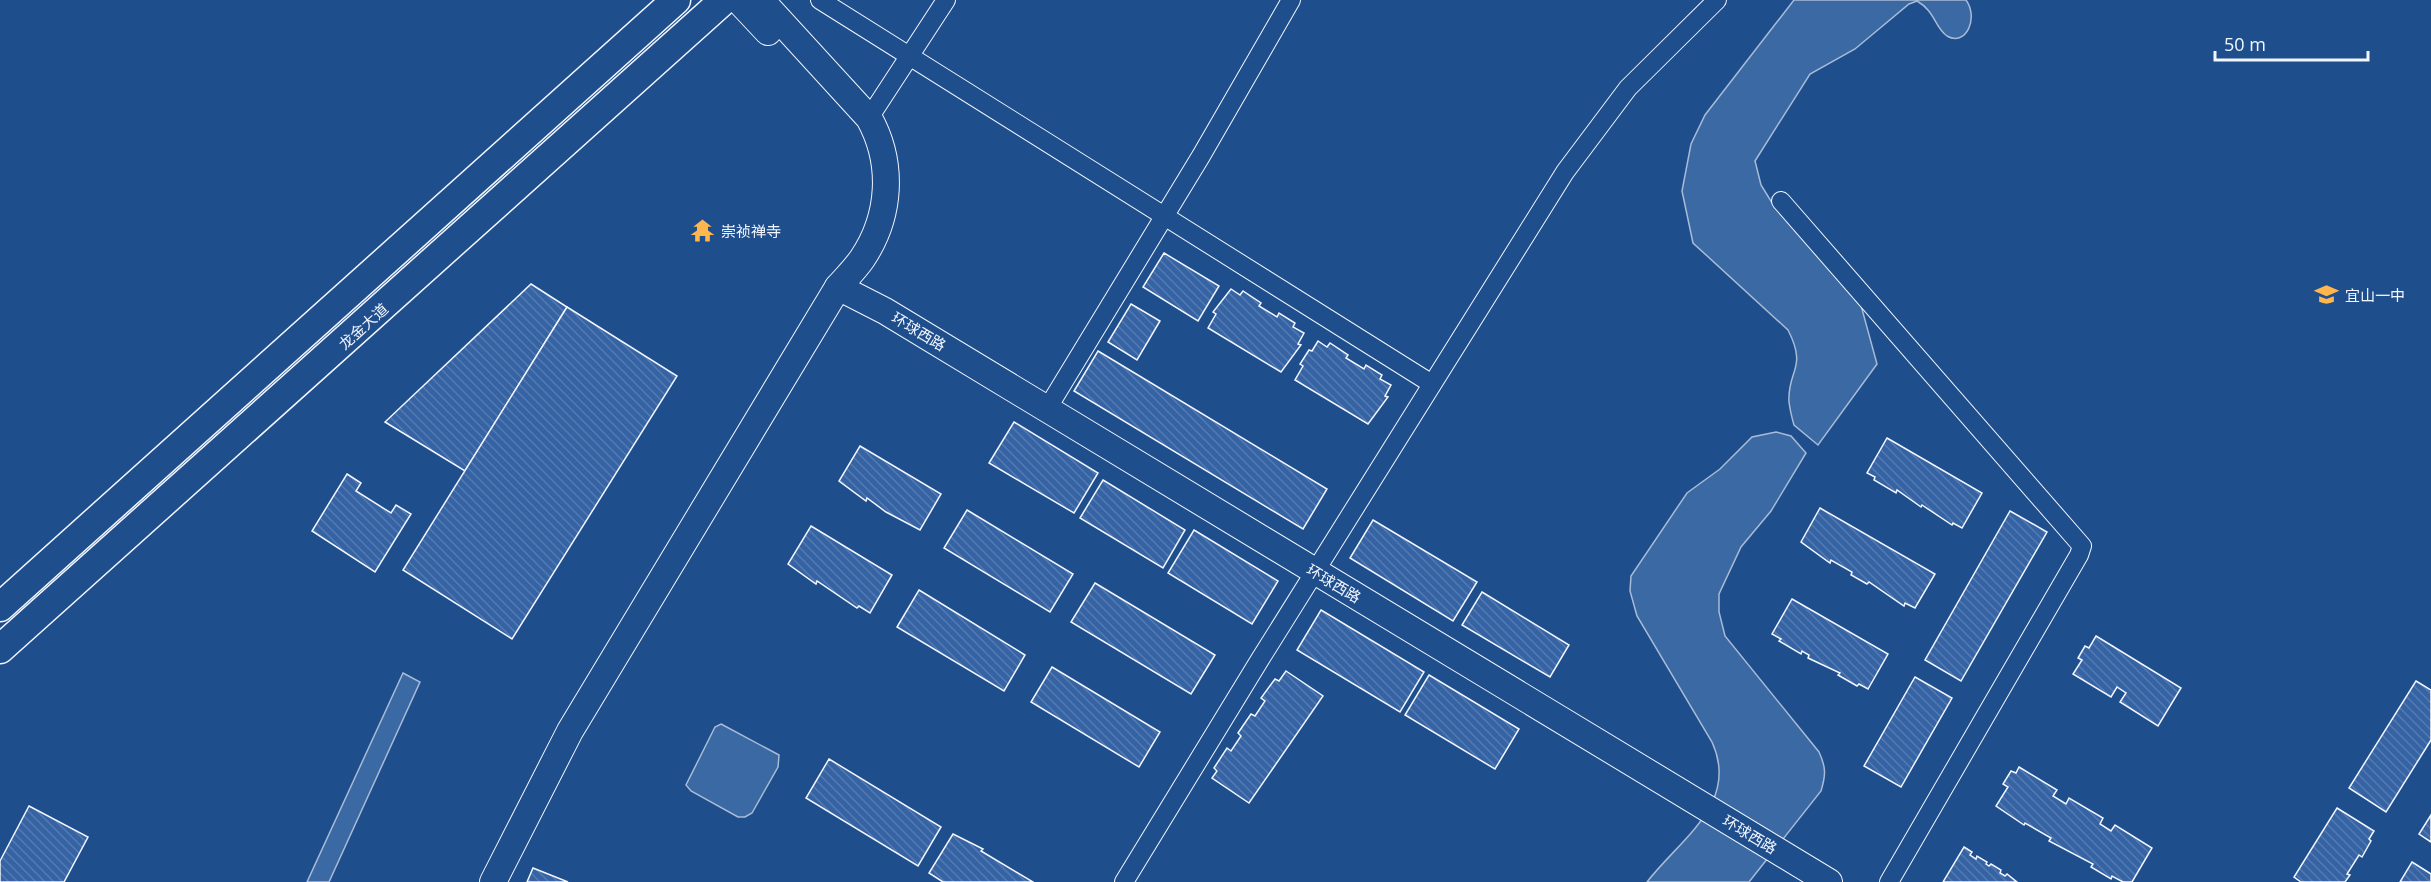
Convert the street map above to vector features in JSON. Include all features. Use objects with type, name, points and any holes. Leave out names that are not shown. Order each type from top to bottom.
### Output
[{"type":"main road","points":[[0,607],[676,0]]},
{"type":"main road","name":"龙金大道","points":[[0,650],[724,0]]},
{"type":"street","points":[[738,0],[856,129],[865,148],[870,171],[869,195],[847,251],[837,287]]},
{"type":"street","points":[[493,882],[570,731],[837,287],[862,259],[873,236],[885,198],[885,154],[869,118],[761,0]]},
{"type":"street","points":[[820,0],[908,58],[1432,384]]},
{"type":"street","points":[[869,118],[946,0]]},
{"type":"street","points":[[1047,409],[1164,217],[1291,0]]},
{"type":"street","points":[[1124,882],[1315,571],[1587,141],[1649,64],[1717,0]]},
{"type":"street","points":[[1781,201],[2082,546],[2073,566],[1889,882]]},
{"type":"street","name":"环球西路","points":[[837,287],[885,311],[1829,882]]},
{"type":"water","points":[[1794,0],[1966,0],[1971,15],[1969,29],[1960,38],[1954,38],[1943,33],[1923,5],[1917,1],[1909,4],[1855,49],[1810,74],[1755,161],[1761,185],[1774,206],[1859,298],[1877,364],[1818,445],[1794,425],[1789,391],[1797,361],[1794,343],[1788,330],[1693,243],[1682,191],[1691,144],[1705,115]]},
{"type":"water","points":[[1776,432],[1791,436],[1806,453],[1771,511],[1741,547],[1719,594],[1719,612],[1725,636],[1819,752],[1824,767],[1823,785],[1821,791],[1749,882],[1647,882],[1702,819],[1712,802],[1718,784],[1719,764],[1712,742],[1637,616],[1630,591],[1631,576],[1687,493],[1720,469],[1752,437]]},
{"type":"water","points":[[403,673],[420,682],[329,882],[307,882]]},
{"type":"water","points":[[721,724],[779,755],[778,767],[752,813],[745,817],[738,817],[691,791],[686,785],[715,727]]},
{"type":"building","points":[[1164,253],[1219,286],[1198,321],[1143,287]]},
{"type":"building","points":[[531,284],[567,307],[465,471],[385,422]]},
{"type":"building","points":[[1231,289],[1240,295],[1243,291],[1261,303],[1259,306],[1277,317],[1279,313],[1295,323],[1293,327],[1304,333],[1298,344],[1301,345],[1281,372],[1208,328],[1216,314],[1213,312]]},
{"type":"building","points":[[1131,304],[1160,321],[1137,360],[1108,342]]},
{"type":"building","points":[[567,307],[677,376],[512,639],[403,570]]},
{"type":"building","points":[[1318,341],[1327,347],[1330,343],[1348,355],[1346,358],[1364,369],[1366,365],[1382,375],[1380,379],[1391,385],[1385,396],[1388,397],[1368,424],[1295,380],[1303,366],[1300,364]]},
{"type":"building","points":[[1098,351],[1327,489],[1303,529],[1074,391]]},
{"type":"building","points":[[1014,422],[1098,473],[1074,513],[989,463]]},
{"type":"building","points":[[1887,438],[1982,493],[1962,528],[1953,523],[1952,525],[1922,505],[1921,507],[1897,490],[1896,493],[1867,473]]},
{"type":"building","points":[[860,446],[941,494],[920,530],[886,512],[867,498],[866,501],[839,481]]},
{"type":"building","points":[[347,474],[361,483],[356,491],[391,513],[396,505],[411,514],[375,572],[312,531]]},
{"type":"building","points":[[1103,480],[1185,530],[1163,568],[1080,518]]},
{"type":"building","points":[[1820,508],[1935,574],[1915,608],[1905,603],[1904,606],[1869,582],[1867,584],[1851,575],[1852,572],[1831,560],[1830,563],[1801,542]]},
{"type":"building","points":[[967,510],[1073,574],[1050,612],[944,548]]},
{"type":"building","points":[[2010,511],[2047,532],[1961,681],[1925,660]]},
{"type":"building","points":[[1373,520],[1477,582],[1453,621],[1350,558]]},
{"type":"building","points":[[811,526],[892,575],[870,613],[859,606],[857,608],[817,581],[816,584],[788,564]]},
{"type":"building","points":[[1194,530],[1278,581],[1252,624],[1168,573]]},
{"type":"building","points":[[1095,583],[1215,655],[1191,694],[1071,622]]},
{"type":"building","points":[[919,590],[1025,655],[1004,691],[897,627]]},
{"type":"building","points":[[1482,592],[1569,645],[1550,677],[1462,625]]},
{"type":"building","points":[[1792,599],[1888,654],[1868,689],[1859,684],[1857,686],[1838,675],[1840,673],[1808,658],[1809,655],[1802,651],[1801,654],[1772,634]]},
{"type":"building","points":[[1321,610],[1424,672],[1400,712],[1297,650]]},
{"type":"building","points":[[2096,636],[2181,688],[2158,726],[2120,702],[2126,693],[2117,687],[2111,697],[2073,674],[2082,660],[2078,658],[2085,646],[2089,648]]},
{"type":"building","points":[[1052,667],[1160,732],[1139,767],[1031,702]]},
{"type":"building","points":[[1286,671],[1323,696],[1249,803],[1212,778],[1217,771],[1214,768],[1227,748],[1231,751],[1241,736],[1238,733],[1251,714],[1255,716],[1265,701],[1261,698],[1275,679],[1279,681]]},
{"type":"building","points":[[1429,675],[1519,729],[1495,769],[1405,715]]},
{"type":"building","points":[[1915,677],[1952,698],[1901,787],[1864,766]]},
{"type":"building","points":[[2416,681],[2431,690],[2431,740],[2386,812],[2349,788]]},
{"type":"building","points":[[829,759],[941,827],[918,866],[806,798]]},
{"type":"building","points":[[2019,767],[2057,790],[2053,796],[2066,804],[2069,798],[2103,818],[2100,824],[2111,831],[2115,825],[2152,848],[2132,882],[2123,882],[2112,876],[2111,879],[2091,867],[2093,864],[2049,841],[2051,838],[2025,823],[2024,825],[1996,806],[2008,787],[2003,784],[2011,771],[2016,773]]},
{"type":"building","points":[[29,806],[88,837],[64,882],[0,882],[0,861]]},
{"type":"building","points":[[2337,808],[2374,831],[2369,839],[2371,841],[2362,857],[2359,855],[2347,874],[2350,875],[2345,882],[2301,882],[2294,877]]},
{"type":"building","points":[[2431,815],[2431,842],[2419,834]]},
{"type":"building","points":[[953,834],[983,849],[981,851],[1033,882],[943,882],[929,873]]},
{"type":"building","points":[[1964,847],[1972,852],[1970,855],[1976,859],[1977,856],[1989,866],[1991,864],[2001,870],[2000,873],[2005,876],[2007,874],[2017,882],[1943,882]]},
{"type":"building","points":[[2412,862],[2431,874],[2431,882],[2400,882]]},
{"type":"building","points":[[533,868],[568,882],[527,882]]},
{"type":"place","name":"崇祯禅寺","points":[[703,231]]},
{"type":"place","name":"宜山一中","points":[[2327,295]]}]
